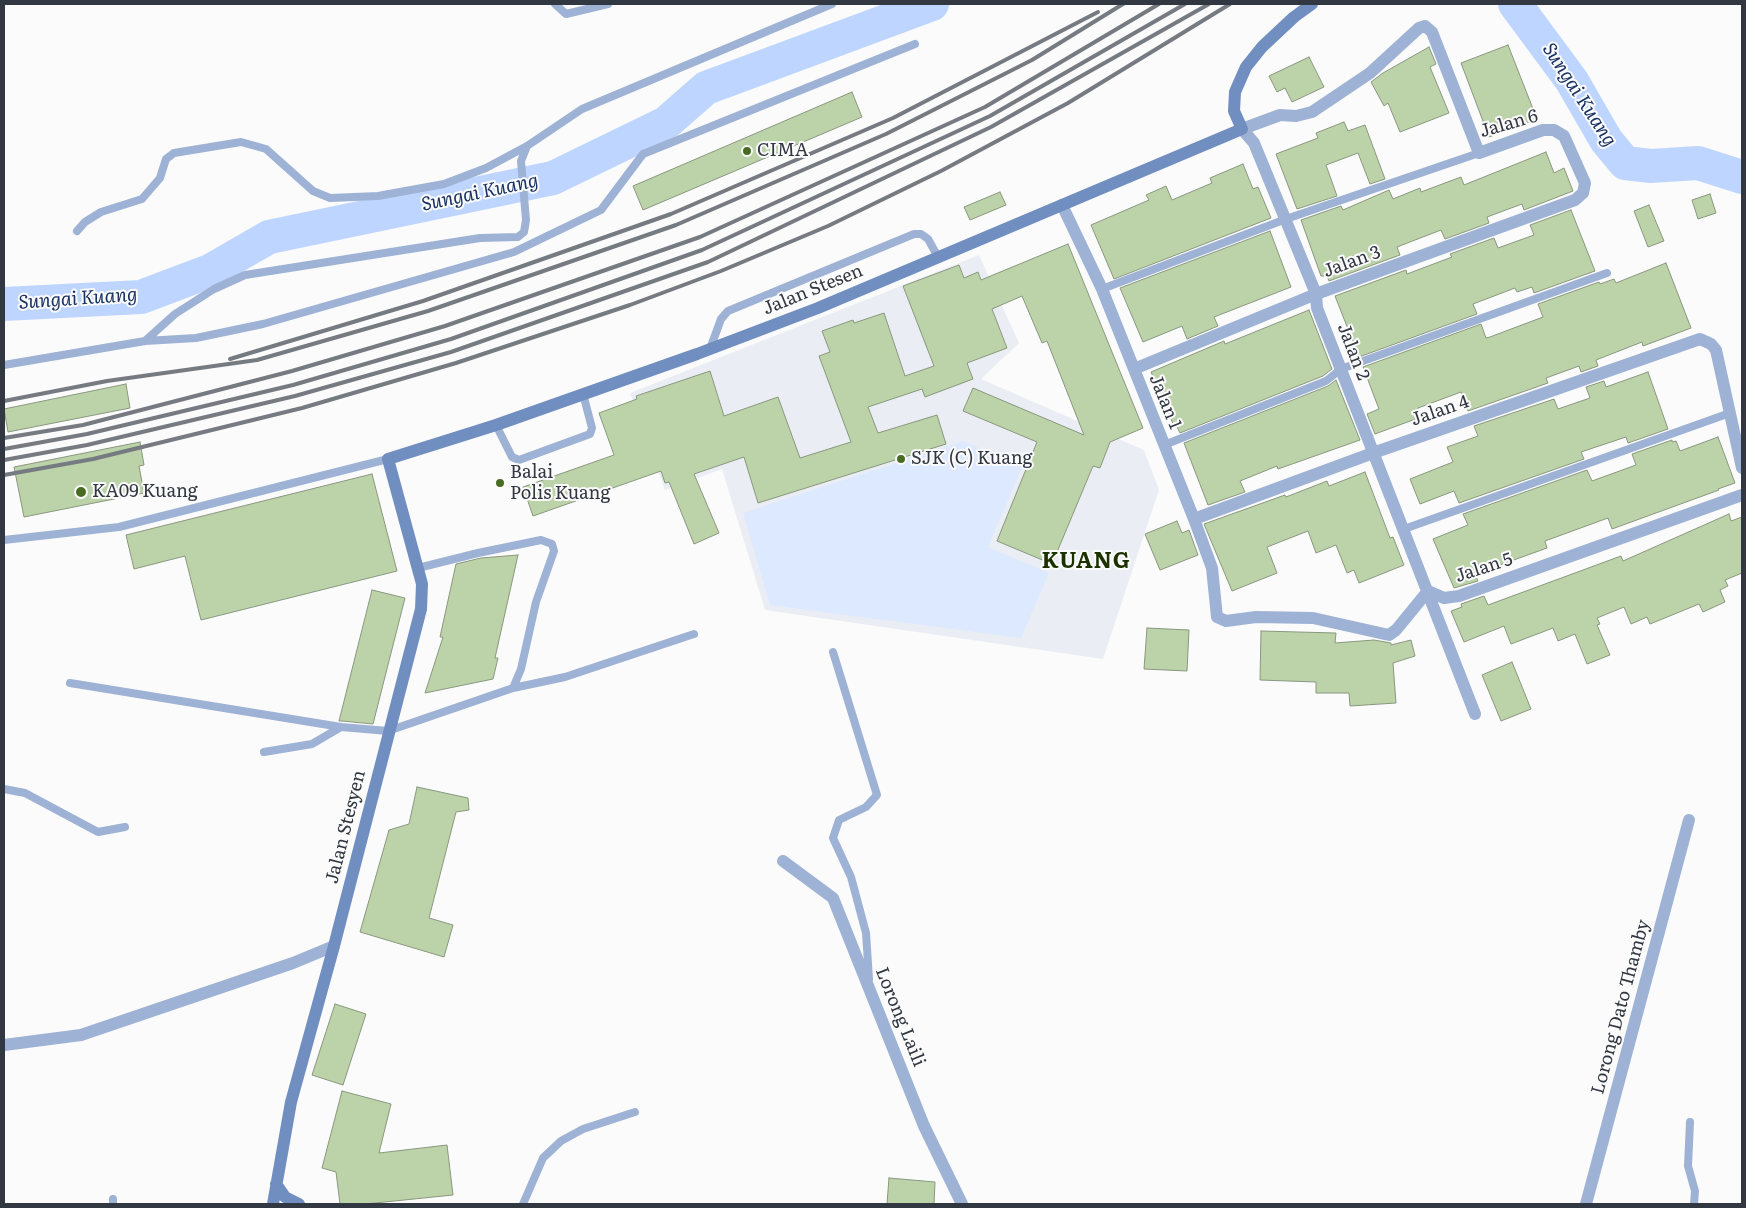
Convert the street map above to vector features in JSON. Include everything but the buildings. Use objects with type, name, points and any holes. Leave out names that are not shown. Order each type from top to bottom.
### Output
[{"type":"main road","points":[[1242,129],[1234,111],[1235,92],[1246,66],[1262,46],[1312,4]]},
{"type":"main road","name":"Jalan Stesen","points":[[388,459],[496,425],[710,350],[938,257],[1242,129]]},
{"type":"main road","name":"Jalan Stesyen","points":[[273,1204],[291,1102],[334,946],[421,609],[422,584],[388,459]]},
{"type":"main road","points":[[276,1184],[285,1197],[300,1204]]},
{"type":"street","name":"Jalan 6","points":[[1242,129],[1280,115],[1296,116],[1312,112],[1370,73],[1418,28],[1425,26],[1432,32],[1479,153],[1543,130],[1554,130],[1564,136],[1582,173],[1585,183],[1583,193]]},
{"type":"street","name":"Jalan 2","points":[[1242,129],[1254,143],[1316,294],[1317,308],[1475,714]]},
{"type":"street","name":"Jalan 3","points":[[1134,369],[1316,294],[1574,200],[1583,193]]},
{"type":"street","name":"Jalan 1","points":[[1062,205],[1102,289],[1194,520],[1212,568],[1217,617],[1226,621],[1256,617],[1313,618],[1389,635],[1396,630],[1428,591]]},
{"type":"street","name":"Jalan 4","points":[[1194,520],[1373,453],[1700,339],[1711,344],[1716,350],[1730,413]]},
{"type":"street","points":[[1730,413],[1742,468]]},
{"type":"street","name":"Jalan 5","points":[[1428,591],[1444,598],[1459,596],[1742,495]]},
{"type":"street","name":"Lorong Dato Thamby","points":[[1586,1204],[1689,820]]},
{"type":"street","name":"Lorong Laili","points":[[783,861],[833,898],[924,1126],[962,1204]]},
{"type":"street","points":[[4,1045],[81,1035],[293,963],[334,946]]},
{"type":"lane","points":[[555,4],[566,14],[608,4]]},
{"type":"lane","points":[[77,231],[85,222],[102,212],[142,199],[160,178],[166,159],[174,153],[241,142],[266,149],[313,191],[330,198],[378,196],[444,184],[486,168],[526,146],[582,109],[832,4]]},
{"type":"lane","points":[[4,365],[145,341],[196,338],[263,324],[514,252],[601,210],[643,154],[915,44]]},
{"type":"lane","points":[[145,341],[175,314],[214,289],[245,275],[480,238],[518,237],[524,232],[526,220],[521,161],[526,146]]},
{"type":"lane","points":[[1102,289],[1286,220],[1479,153]]},
{"type":"lane","points":[[710,350],[721,319],[728,312],[914,234],[922,234],[928,239],[938,257]]},
{"type":"lane","points":[[1164,445],[1326,381],[1341,369],[1607,273]]},
{"type":"lane","points":[[496,425],[512,457],[519,460],[590,434],[592,428],[583,394]]},
{"type":"lane","points":[[1404,529],[1730,413]]},
{"type":"lane","points":[[4,540],[119,527],[388,459]]},
{"type":"lane","points":[[418,568],[541,540],[552,544],[554,551],[536,602],[521,669],[513,688]]},
{"type":"lane","points":[[70,683],[341,727],[388,731],[513,688],[566,677],[694,634]]},
{"type":"lane","points":[[833,652],[877,795],[866,807],[839,820],[833,838],[850,877],[866,933],[869,988]]},
{"type":"lane","points":[[264,752],[312,744],[341,727]]},
{"type":"lane","points":[[4,789],[25,793],[98,832],[125,827]]},
{"type":"lane","points":[[523,1204],[543,1158],[561,1141],[582,1129],[635,1112]]},
{"type":"lane","points":[[1690,1122],[1688,1166],[1695,1191],[1694,1204]]},
{"type":"shaded area","name":"SJK (C) Kuang","points":[[979,255],[1019,343],[981,379],[1144,450],[1159,490],[1103,659],[765,610],[722,469],[665,490],[630,393]]},
{"type":"shaded area","points":[[963,441],[1022,467],[988,547],[1049,573],[1021,638],[770,605],[743,513]]},
{"type":"waterway","name":"Sungai Kuang","points":[[4,304],[141,297],[210,271],[269,237],[553,178],[666,123],[706,88],[932,4]]},
{"type":"waterway","name":"Sungai Kuang","points":[[1515,4],[1572,81],[1606,140],[1625,163],[1651,166],[1698,163],[1742,177]]},
{"type":"railway","points":[[4,401],[107,381],[257,360],[428,311],[676,225],[886,134],[1032,60],[1123,4]]},
{"type":"railway","points":[[4,438],[83,425],[292,371],[445,326],[700,237],[985,107],[1159,4]]},
{"type":"railway","points":[[4,449],[87,434],[293,385],[451,339],[702,250],[990,116],[1185,4]]},
{"type":"railway","points":[[4,460],[87,445],[295,396],[451,352],[708,262],[991,127],[1209,4]]},
{"type":"railway","points":[[4,475],[93,459],[302,408],[456,363],[630,305],[721,271],[828,226],[941,171],[1068,103],[1230,4]]},
{"type":"railway","points":[[230,359],[423,301],[671,214],[893,118],[1098,12]]},
{"type":"place","name":"CIMA","points":[[747,151]]},
{"type":"place","name":"SJK (C) Kuang","points":[[901,459]]},
{"type":"place","name":"Balai Polis Kuang","points":[[500,483]]},
{"type":"place","name":"KA09 Kuang","points":[[81,492]]},
{"type":"district","name":"KUANG","points":[[1086,562]]}]
